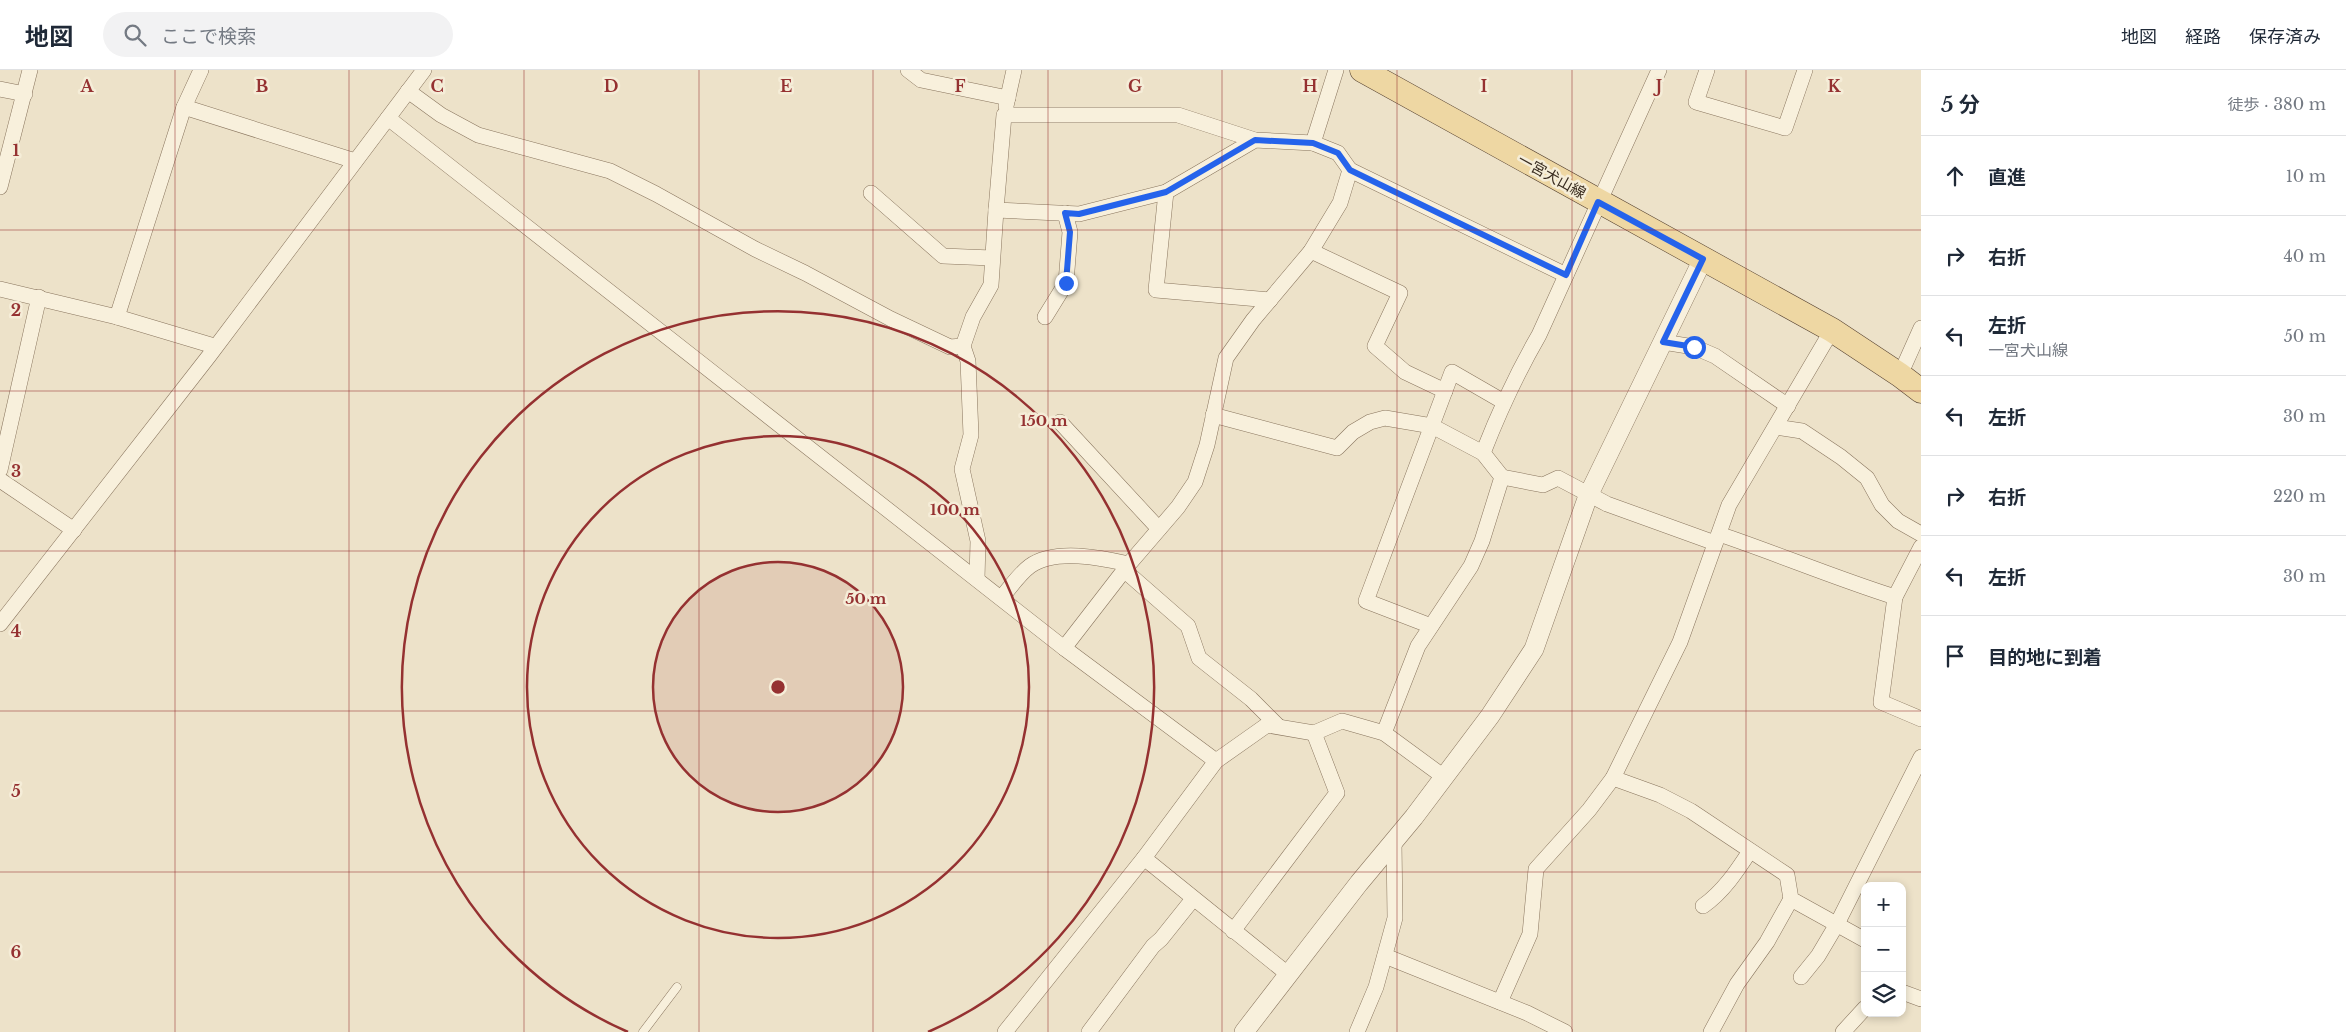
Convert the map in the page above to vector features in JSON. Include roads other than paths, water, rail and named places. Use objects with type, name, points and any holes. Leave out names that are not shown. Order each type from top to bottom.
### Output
[{"type":"main road","name":"一宮犬山線","points":[[1362,70],[1832,330],[1921,391]]},
{"type":"street","points":[[0,188],[30,70]]},
{"type":"street","points":[[117,317],[184,107],[201,70]]},
{"type":"street","points":[[908,70],[921,80],[1008,98]]},
{"type":"street","points":[[977,579],[978,541],[962,469],[972,435],[968,361],[963,346],[973,317],[991,285],[1004,115],[1014,70]]},
{"type":"street","points":[[1313,143],[1336,70]]},
{"type":"street","points":[[1483,453],[1504,402],[1539,335],[1659,70]]},
{"type":"street","points":[[1707,70],[1696,102],[1785,128],[1805,70]]},
{"type":"street","points":[[0,624],[209,356],[214,346],[408,91],[419,72]]},
{"type":"street","points":[[0,89],[25,94]]},
{"type":"street","points":[[408,91],[441,115],[478,135],[610,171],[656,194],[755,250],[805,273],[891,320],[950,347],[963,346]]},
{"type":"street","points":[[184,107],[355,161]]},
{"type":"street","points":[[1004,115],[1178,115],[1255,140],[1313,143],[1338,153],[1350,170],[1566,275]]},
{"type":"street","points":[[388,118],[1064,648],[1216,761]]},
{"type":"street","points":[[996,210],[1079,214],[1166,192],[1255,140]]},
{"type":"street","points":[[1064,648],[1127,567],[1178,507],[1195,482],[1207,445],[1226,358],[1270,300],[1311,252],[1340,203],[1350,170]]},
{"type":"street","points":[[1166,192],[1156,290],[1270,300]]},
{"type":"street","points":[[871,193],[943,256],[992,258]]},
{"type":"street","points":[[1045,317],[1066,283],[1070,232],[1065,213]]},
{"type":"street","points":[[1311,252],[1400,294],[1375,346],[1404,372],[1446,391]]},
{"type":"street","points":[[1244,1032],[1444,777],[1490,716],[1534,649],[1588,496],[1703,259]]},
{"type":"street","points":[[0,289],[117,317],[214,346]]},
{"type":"street","points":[[0,470],[39,297]]},
{"type":"street","points":[[1900,375],[1921,328]]},
{"type":"street","points":[[1500,1002],[1530,934],[1536,868],[1589,810],[1613,778],[1680,642],[1729,505],[1832,330]]},
{"type":"street","points":[[1663,342],[1694,347],[1715,356],[1788,406]]},
{"type":"street","points":[[1431,626],[1366,601],[1452,372],[1504,402]]},
{"type":"street","points":[[1213,415],[1337,448],[1353,432],[1370,422],[1386,418],[1432,426],[1483,453],[1502,477],[1543,485],[1558,478],[1588,496],[1717,539],[1777,554],[1838,579],[1895,597]]},
{"type":"street","points":[[1060,422],[1159,530]]},
{"type":"street","points":[[1776,427],[1802,431],[1841,457],[1867,478],[1882,505],[1898,521],[1921,534]]},
{"type":"street","points":[[1384,733],[1418,646],[1471,566],[1482,541],[1502,477]]},
{"type":"street","points":[[0,480],[74,530]]},
{"type":"street","points":[[1921,547],[1895,597],[1881,702],[1921,719]]},
{"type":"street","points":[[1001,598],[1029,567],[1039,561],[1057,557],[1092,556],[1127,567],[1188,626],[1199,658],[1252,699],[1278,726]]},
{"type":"street","points":[[1005,1032],[1144,858],[1216,761],[1268,724],[1314,733],[1342,720],[1384,733],[1444,777]]},
{"type":"street","points":[[1233,931],[1337,793],[1314,733]]},
{"type":"street","points":[[1801,977],[1818,956],[1838,924],[1917,777],[1921,757]]},
{"type":"street","points":[[1613,778],[1660,795],[1691,811],[1786,875],[1791,899],[1767,942],[1736,984],[1711,1032]]},
{"type":"street","points":[[1357,1032],[1376,986],[1395,918],[1394,842]]},
{"type":"street","points":[[1704,906],[1714,899],[1750,851]]},
{"type":"street","points":[[1144,858],[1289,975]]},
{"type":"street","points":[[1094,1031],[1153,946],[1161,939],[1193,899]]},
{"type":"street","points":[[1791,899],[1861,938]]},
{"type":"street","points":[[1385,956],[1500,1002],[1565,1032]]},
{"type":"street","points":[[1906,993],[1921,999]]},
{"type":"street","points":[[1843,1032],[1861,1012]]},
{"type":"lane","points":[[643,1032],[677,987]]}]
